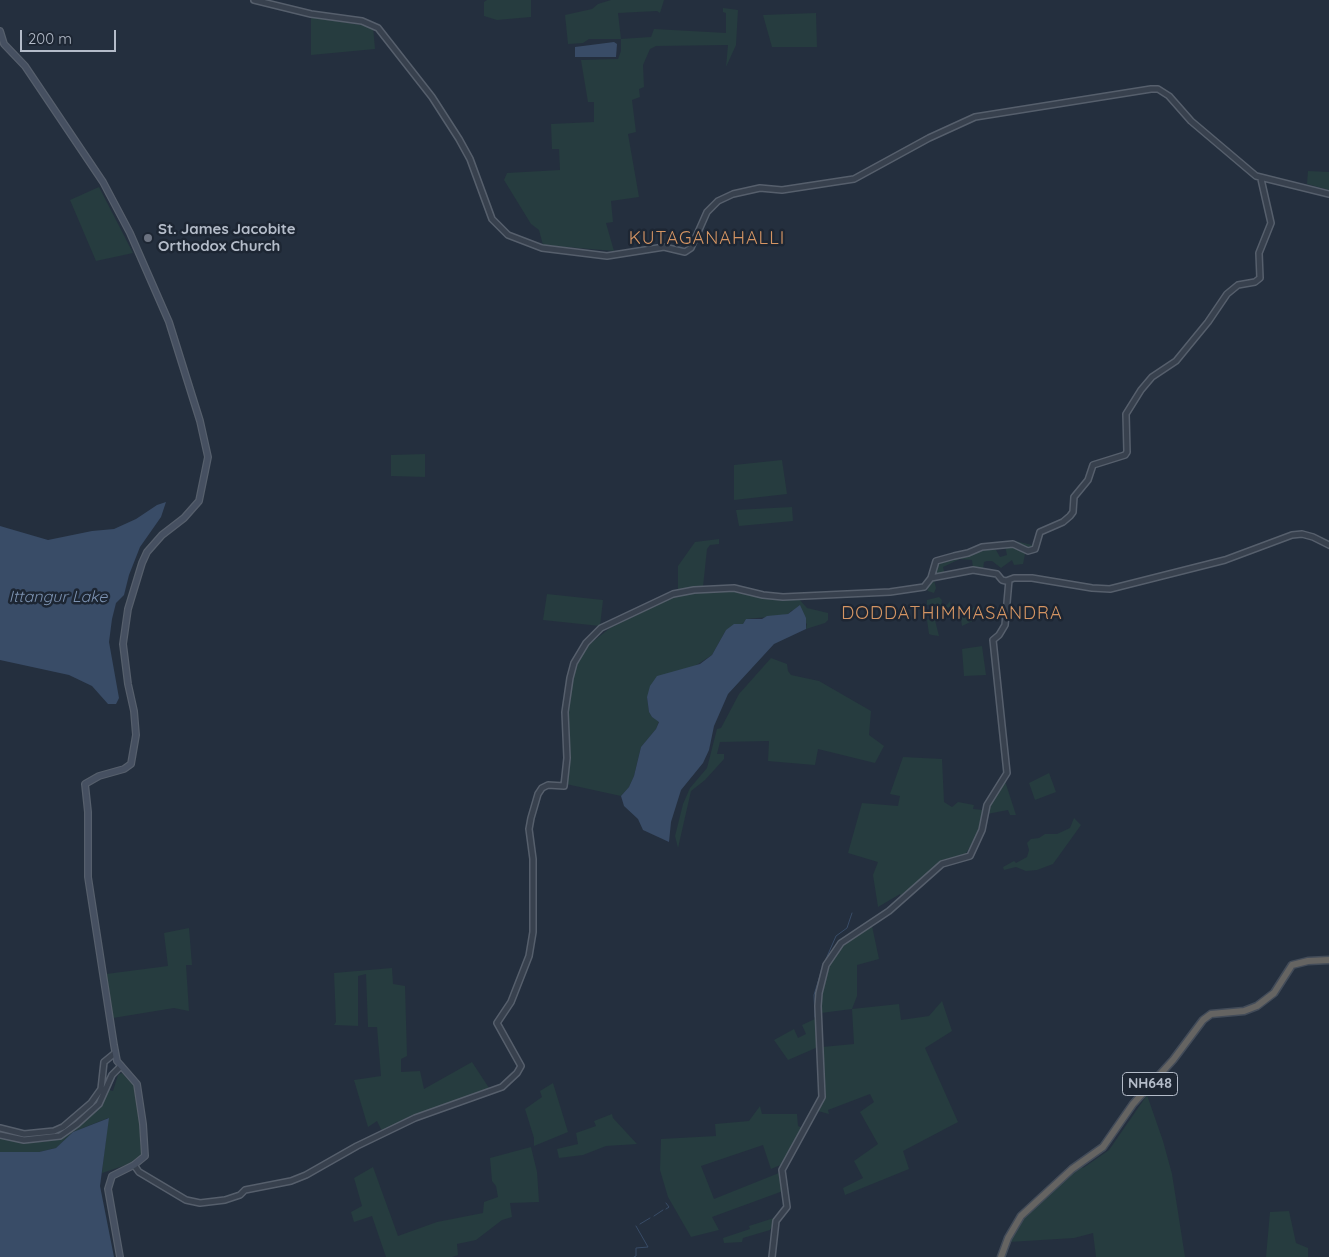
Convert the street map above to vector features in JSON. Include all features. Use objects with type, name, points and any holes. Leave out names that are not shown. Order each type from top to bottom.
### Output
[{"type":"highway","name":"NH648","points":[[1001,1257],[1008,1238],[1021,1216],[1072,1170],[1103,1147],[1138,1098],[1173,1060],[1203,1020],[1211,1014],[1244,1011],[1257,1006],[1274,993],[1292,965],[1308,961],[1329,960]]},
{"type":"main road","points":[[0,30],[4,44],[25,66],[103,182],[130,233],[169,322],[200,421],[208,456],[199,501],[184,518],[162,535],[148,552],[142,563],[128,609],[123,644],[136,735],[131,764],[124,769],[99,776],[85,784],[88,812],[88,877],[115,1053],[121,1066],[137,1084],[140,1094],[145,1156],[134,1165],[112,1176],[108,1189],[120,1257]]},
{"type":"street","points":[[254,0],[311,14],[362,21],[378,28],[432,97],[459,139],[470,159],[492,219],[508,234],[542,248],[607,256],[664,248],[685,252],[691,248],[707,212],[718,202],[733,194],[760,188],[782,190],[854,178],[930,138],[981,116],[1158,89],[1169,96],[1191,121],[1249,171],[1261,178],[1329,194]]},
{"type":"street","points":[[134,1165],[139,1172],[186,1200],[200,1203],[225,1200],[246,1190],[290,1181],[306,1175],[357,1146],[415,1118],[450,1104],[496,1090],[518,1073],[521,1066],[517,1055],[497,1023],[511,1002],[530,956],[533,932],[532,859],[529,829],[538,794],[542,788],[564,786],[567,758],[565,712],[570,678],[580,651],[597,630],[673,594],[694,590],[734,588],[763,595],[803,597],[890,592],[924,587],[932,578],[936,561],[968,553],[978,548],[1013,544],[1028,551],[1035,548],[1040,532],[1063,522],[1073,512],[1074,497],[1088,480],[1093,465],[1125,455],[1126,414],[1141,390],[1152,377],[1176,360],[1208,322],[1227,294],[1238,285],[1255,282],[1260,278],[1259,253],[1271,223],[1261,178]]},
{"type":"street","points":[[932,578],[972,570],[997,574],[1002,580],[1020,577],[1092,588],[1110,588],[1225,560],[1292,535],[1302,534],[1329,545]]},
{"type":"street","points":[[772,1257],[776,1221],[786,1211],[787,1207],[782,1170],[822,1097],[818,1006],[819,993],[826,965],[840,943],[889,912],[942,864],[970,856],[982,830],[987,805],[1006,773],[993,640],[999,635],[1005,625],[1008,580]]},
{"type":"street","points":[[0,1128],[31,1134],[54,1131],[62,1127],[91,1102],[101,1089],[104,1062],[115,1053]]},
{"type":"street","points":[[0,1135],[24,1140],[60,1136],[78,1124],[99,1104],[112,1075],[121,1066]]},
{"type":"green space","points":[[487,0],[531,0],[531,17],[497,20],[484,16],[484,2]]},
{"type":"green space","points":[[611,0],[664,0],[660,13],[657,11],[618,13],[621,39],[589,39],[583,43],[568,44],[565,15],[592,9],[598,4]]},
{"type":"green space","points":[[723,8],[738,10],[736,45],[726,67],[728,45],[656,46],[650,49],[643,65],[644,87],[639,89],[640,97],[632,100],[636,132],[628,134],[639,197],[611,201],[613,222],[606,223],[614,251],[543,245],[539,230],[531,224],[504,180],[507,173],[560,170],[559,149],[552,149],[551,124],[594,122],[594,102],[588,102],[581,60],[618,59],[621,51],[621,39],[651,37],[654,29],[726,33],[726,13],[723,12]]},
{"type":"green space","points":[[816,13],[817,47],[772,47],[763,15]]},
{"type":"green space","points":[[311,17],[373,27],[375,49],[311,55]]},
{"type":"green space","points":[[1308,171],[1329,172],[1329,190],[1307,184]]},
{"type":"green space","points":[[99,187],[133,253],[96,261],[70,200]]},
{"type":"green space","points":[[425,454],[425,477],[391,476],[391,455]]},
{"type":"green space","points":[[782,460],[787,494],[734,500],[734,465]]},
{"type":"green space","points":[[792,507],[793,521],[739,526],[736,510]]},
{"type":"green space","points":[[719,539],[719,544],[710,545],[707,549],[703,587],[678,590],[678,566],[695,542]]},
{"type":"green space","points":[[1015,541],[1032,545],[1032,548],[1026,549],[1023,564],[1014,565],[1012,560],[1001,568],[992,561],[987,561],[984,562],[983,569],[977,569],[973,568],[972,560],[960,559],[943,567],[945,575],[934,580],[936,588],[934,593],[928,591],[927,588],[932,581],[938,562],[988,549],[996,550],[1000,557],[1007,555],[1005,546]]},
{"type":"green space","points":[[732,590],[773,599],[798,598],[807,608],[828,613],[828,620],[825,623],[806,629],[807,624],[792,610],[788,614],[780,616],[746,619],[743,624],[726,630],[712,655],[647,697],[649,712],[652,717],[659,721],[656,729],[641,747],[634,776],[629,787],[621,796],[566,784],[570,765],[567,711],[574,672],[581,651],[610,628],[674,597],[696,592]]},
{"type":"green space","points":[[547,594],[603,600],[600,626],[543,620]]},
{"type":"green space","points":[[939,597],[942,600],[941,606],[947,605],[950,601],[951,607],[940,609],[940,618],[935,620],[939,636],[929,634],[927,620],[933,618],[936,610],[935,604],[927,605],[927,600]]},
{"type":"green space","points":[[978,606],[983,616],[962,626],[960,612]]},
{"type":"green space","points":[[982,646],[986,675],[964,676],[962,649]]},
{"type":"green space","points":[[771,658],[787,664],[791,675],[819,681],[871,711],[869,735],[884,746],[875,763],[818,749],[815,765],[768,761],[769,741],[720,742],[717,754],[724,754],[724,759],[705,780],[691,791],[678,848],[675,836],[683,804],[690,788],[707,768],[717,729],[721,728],[739,694]]},
{"type":"green space","points":[[903,757],[942,759],[944,802],[952,807],[958,802],[974,805],[973,809],[983,810],[979,831],[964,857],[942,860],[901,898],[900,894],[878,907],[873,875],[878,862],[848,853],[862,803],[898,806],[900,796],[890,794]]},
{"type":"green space","points":[[1049,773],[1056,792],[1035,800],[1029,783]]},
{"type":"green space","points":[[1005,781],[1016,815],[1010,815],[1008,810],[987,814],[996,792]]},
{"type":"green space","points":[[1074,818],[1081,825],[1053,864],[1037,870],[1026,871],[1016,867],[1004,870],[1003,867],[1027,857],[1029,850],[1027,843],[1031,839],[1039,838],[1045,834],[1057,834],[1070,828]]},
{"type":"green space","points":[[872,926],[879,959],[857,965],[857,996],[852,1009],[821,1013],[820,1003],[830,963],[842,943]]},
{"type":"green space","points":[[189,928],[192,965],[186,965],[189,1011],[174,1008],[113,1018],[106,974],[168,966],[164,933]]},
{"type":"green space","points":[[392,968],[393,984],[405,986],[407,1056],[401,1059],[401,1072],[420,1071],[424,1089],[472,1062],[491,1091],[444,1104],[382,1131],[377,1121],[368,1127],[354,1080],[381,1076],[377,1027],[368,1027],[366,974],[358,976],[358,1026],[334,1025],[336,1022],[334,973]]},
{"type":"green space","points":[[942,1001],[952,1031],[925,1048],[958,1122],[903,1151],[909,1169],[845,1195],[843,1188],[863,1178],[854,1161],[878,1144],[860,1112],[874,1102],[870,1094],[828,1110],[829,1114],[818,1111],[823,1100],[824,1089],[822,1047],[854,1044],[852,1009],[899,1004],[901,1020],[929,1016]]},
{"type":"green space","points":[[817,1018],[818,1047],[788,1060],[774,1040],[794,1029],[798,1038],[806,1034],[802,1025]]},
{"type":"green space","points":[[122,1073],[137,1089],[143,1154],[132,1163],[102,1173],[108,1118],[73,1132],[56,1148],[39,1152],[0,1152],[0,1137],[25,1142],[44,1142],[58,1138],[80,1126],[98,1107],[109,1090],[113,1091],[118,1075]]},
{"type":"green space","points":[[553,1083],[568,1132],[534,1146],[534,1138],[525,1109],[542,1097],[540,1091]]},
{"type":"green space","points":[[1147,1095],[1172,1174],[1185,1257],[1096,1257],[1093,1233],[1074,1238],[1009,1242],[1027,1214],[1046,1196],[1081,1166],[1083,1168],[1109,1150]]},
{"type":"green space","points":[[760,1106],[762,1114],[797,1114],[798,1126],[802,1128],[783,1164],[771,1169],[763,1145],[701,1166],[714,1199],[779,1173],[783,1191],[712,1217],[719,1230],[691,1237],[668,1197],[660,1170],[661,1139],[716,1136],[715,1124],[749,1121]]},
{"type":"green space","points":[[612,1114],[613,1118],[637,1144],[606,1146],[583,1155],[559,1158],[557,1149],[578,1144],[576,1133],[596,1126],[594,1121]]},
{"type":"green space","points":[[531,1147],[537,1172],[539,1202],[510,1203],[512,1217],[502,1220],[476,1240],[457,1244],[458,1255],[452,1257],[386,1257],[372,1216],[354,1222],[351,1212],[362,1206],[354,1178],[373,1167],[398,1236],[437,1222],[483,1213],[484,1202],[498,1197],[496,1186],[492,1181],[490,1158]]},
{"type":"green space","points":[[1289,1211],[1296,1243],[1308,1248],[1308,1257],[1266,1257],[1270,1212]]},
{"type":"green space","points":[[777,1217],[770,1230],[743,1238],[742,1242],[724,1243],[723,1238],[750,1229],[749,1226]]},
{"type":"water","points":[[614,42],[617,44],[616,57],[575,57],[575,47]]},
{"type":"water","name":"Ittangur Lake","points":[[166,502],[161,517],[140,547],[129,575],[124,595],[116,603],[112,619],[109,642],[119,698],[116,704],[108,704],[92,686],[69,675],[0,660],[0,526],[48,540],[92,531],[114,529]]},
{"type":"water","points":[[800,605],[806,618],[806,629],[774,644],[728,694],[714,726],[709,750],[703,763],[681,790],[671,822],[669,842],[643,830],[638,819],[624,806],[621,796],[629,787],[634,776],[641,747],[656,729],[659,722],[649,712],[647,697],[650,686],[657,676],[700,664],[712,655],[726,630],[734,624],[743,624],[746,619],[762,619],[767,616],[788,614]]},
{"type":"water","points":[[109,1118],[100,1186],[114,1257],[0,1257],[0,1152],[39,1152],[56,1148],[73,1132]]},
{"type":"waterway","points":[[826,959],[836,936],[847,928],[852,913]]},
{"type":"waterway","points":[[815,1017],[814,995],[822,969]]},
{"type":"waterway","points":[[666,1203],[669,1207],[666,1209]]},
{"type":"waterway","points":[[654,1216],[663,1210]]},
{"type":"waterway","points":[[640,1224],[650,1218]]},
{"type":"waterway","points":[[634,1257],[636,1256],[636,1248],[648,1247],[636,1226]]},
{"type":"place","name":"St. James Jacobite Orthodox Church","points":[[148,238]]},
{"type":"district","name":"KUTAGANAHALLI","points":[[707,239]]},
{"type":"district","name":"DODDATHIMMASANDRA","points":[[952,614]]}]
